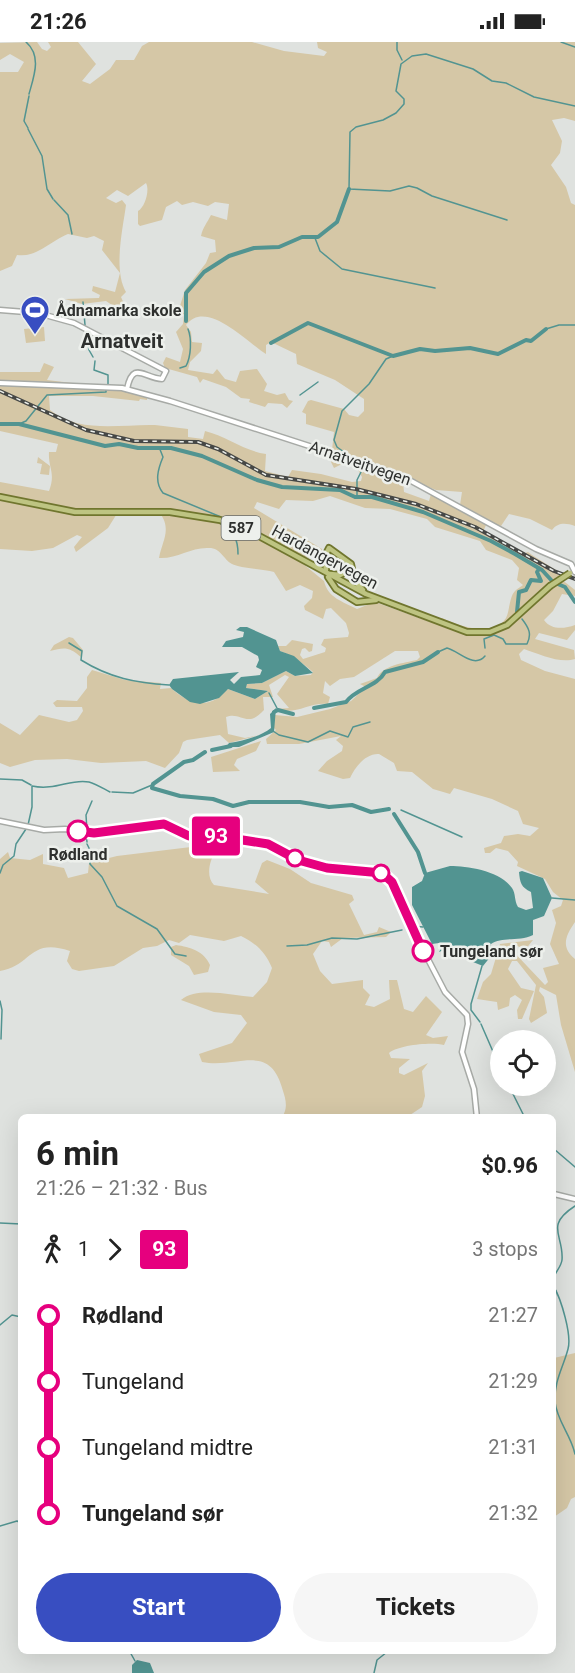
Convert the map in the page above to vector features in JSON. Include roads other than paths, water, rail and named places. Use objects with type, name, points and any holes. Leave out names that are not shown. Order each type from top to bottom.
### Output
[{"type":"main road","points":[[0,310],[38,313],[74,323],[166,371],[162,379],[144,372],[135,373],[130,378],[127,389]]},
{"type":"main road","name":"Arnatveitvegen","points":[[0,383],[127,389],[402,476],[536,549],[571,564],[572,573]]},
{"type":"main road","name":"Hardangervegen","points":[[0,497],[75,512],[163,512],[204,516],[243,529],[339,581],[395,606],[460,630],[489,632],[514,621],[550,586],[572,573]]},
{"type":"main road","points":[[326,570],[325,560],[329,548],[348,561]]},
{"type":"main road","name":"587","points":[[298,558],[337,576],[349,570],[348,561]]},
{"type":"main road","name":"587","points":[[348,561],[359,587],[395,606]]},
{"type":"main road","name":"587","points":[[328,577],[338,591],[363,603],[375,599],[406,610]]},
{"type":"main road","name":"587","points":[[339,581],[364,595],[363,603]]},
{"type":"main road","points":[[0,821],[44,830],[63,829],[88,833],[164,824],[189,836],[217,836],[268,844],[298,860],[327,868],[384,874],[392,882],[404,913],[445,992],[468,1017],[462,1052],[474,1089],[477,1114]]},
{"type":"main road","points":[[556,1194],[575,1199]]},
{"type":"water","points":[[240,627],[247,627],[276,640],[280,651],[294,656],[313,673],[295,676],[286,671],[262,683],[247,684],[246,688],[268,691],[255,699],[228,689],[219,698],[200,704],[190,702],[172,689],[169,685],[173,679],[239,672],[230,680],[234,684],[241,677],[260,675],[262,670],[256,667],[258,656],[242,647],[222,647],[226,641],[243,637],[244,632],[236,630]]},
{"type":"water","points":[[276,708],[274,732],[239,747],[226,747],[229,743],[245,740],[271,728],[270,714]]},
{"type":"water","points":[[450,866],[474,868],[500,877],[512,888],[518,907],[526,910],[533,908],[531,892],[522,884],[519,872],[543,878],[552,898],[544,916],[533,920],[533,935],[500,940],[491,944],[491,956],[483,966],[468,960],[451,947],[439,952],[443,945],[432,944],[412,905],[412,887],[422,881],[425,873]]},
{"type":"water","points":[[137,1660],[150,1663],[154,1673],[132,1673],[132,1665]]},
{"type":"waterway","points":[[26,42],[35,60],[29,94]]},
{"type":"waterway","points":[[397,42],[397,50],[402,60]]},
{"type":"waterway","points":[[561,42],[575,47]]},
{"type":"waterway","points":[[507,220],[432,196],[409,186],[390,191],[349,189],[350,132],[356,127],[383,120],[396,113],[404,104],[404,99],[396,91],[401,64],[412,56],[426,54],[473,69],[492,81],[506,83],[534,97],[575,106]]},
{"type":"waterway","points":[[28,128],[24,121],[29,96]]},
{"type":"waterway","points":[[28,129],[42,156],[47,189],[53,199]]},
{"type":"waterway","points":[[186,321],[186,293],[204,272],[229,256],[254,248],[279,247],[302,237],[318,237],[337,222],[349,189]]},
{"type":"waterway","points":[[54,200],[68,215],[72,234]]},
{"type":"waterway","points":[[315,238],[320,251],[342,269],[435,288]]},
{"type":"waterway","points":[[83,302],[85,325]]},
{"type":"waterway","points":[[271,343],[308,323],[393,356],[420,349],[435,351],[470,348],[498,354],[526,340],[531,341],[546,329]]},
{"type":"waterway","points":[[546,329],[559,325],[575,325]]},
{"type":"waterway","points":[[85,329],[89,350],[93,357]]},
{"type":"waterway","points":[[180,368],[186,366],[189,358],[188,329]]},
{"type":"waterway","points":[[355,460],[337,447],[334,440],[342,411],[369,384],[386,359],[393,356]]},
{"type":"waterway","points":[[95,361],[94,370],[108,375],[108,385]]},
{"type":"waterway","points":[[300,395],[318,382]]},
{"type":"waterway","points":[[19,424],[26,421],[47,395],[106,392],[106,389]]},
{"type":"waterway","points":[[0,424],[19,424],[105,446],[119,444],[138,448],[171,448],[202,456],[257,480],[282,487],[340,490],[355,497],[372,497],[423,512],[491,541],[515,554],[542,570],[553,582],[565,587],[575,602]]},
{"type":"waterway","points":[[159,447],[163,457],[158,471],[158,484],[163,493],[221,517]]},
{"type":"waterway","points":[[357,497],[357,480],[362,470],[359,463]]},
{"type":"waterway","points":[[221,524],[234,536],[238,554]]},
{"type":"waterway","points":[[517,612],[519,592],[526,590],[531,580],[541,581],[537,572],[539,569]]},
{"type":"waterway","points":[[485,648],[484,639],[494,635],[503,639],[506,644],[527,644],[529,631],[522,619]]},
{"type":"waterway","points":[[69,643],[82,651],[81,660],[102,671],[134,681],[169,685]]},
{"type":"waterway","points":[[438,652],[447,648],[476,661],[485,656]]},
{"type":"waterway","points":[[314,708],[346,702],[350,697],[377,681],[385,672],[423,662],[438,652]]},
{"type":"waterway","points":[[269,693],[278,710]]},
{"type":"waterway","points":[[274,712],[278,710],[293,714]]},
{"type":"waterway","points":[[273,731],[279,735],[308,742],[330,731],[348,737],[353,727],[370,722]]},
{"type":"waterway","points":[[212,750],[231,746]]},
{"type":"waterway","points":[[205,752],[193,760],[184,762],[153,784],[152,788],[180,796],[213,799],[233,806],[249,802],[300,802],[329,807],[352,805],[371,812],[389,809]]},
{"type":"waterway","points":[[0,779],[22,780],[31,785]]},
{"type":"waterway","points":[[28,825],[32,807],[32,786],[48,787],[82,781],[110,792]]},
{"type":"waterway","points":[[112,792],[133,793],[152,785]]},
{"type":"waterway","points":[[87,831],[86,815],[92,801]]},
{"type":"waterway","points":[[401,810],[462,837]]},
{"type":"waterway","points":[[394,814],[418,852],[425,873]]},
{"type":"waterway","points":[[0,873],[3,865],[14,856],[16,844],[26,829]]},
{"type":"waterway","points":[[86,834],[87,842]]},
{"type":"waterway","points":[[87,844],[90,850],[90,864],[102,877],[117,906],[157,929],[175,954],[186,956]]},
{"type":"waterway","points":[[552,898],[575,900]]},
{"type":"waterway","points":[[412,926],[423,927]]},
{"type":"waterway","points":[[287,946],[307,945],[332,938],[357,939],[402,930]]},
{"type":"waterway","points":[[480,1022],[471,1010],[471,1004],[482,966]]},
{"type":"waterway","points":[[0,1001],[1,1039]]},
{"type":"waterway","points":[[481,1024],[490,1045]]},
{"type":"waterway","points":[[514,1096],[523,1114]]},
{"type":"waterway","points":[[556,1151],[575,1167]]},
{"type":"waterway","points":[[556,1274],[562,1260],[558,1225],[560,1219],[575,1206]]},
{"type":"waterway","points":[[0,1223],[18,1224]]},
{"type":"waterway","points":[[556,1291],[565,1317],[569,1343],[556,1388]]},
{"type":"waterway","points":[[0,1325],[12,1315],[18,1316]]},
{"type":"waterway","points":[[556,1409],[575,1454]]},
{"type":"waterway","points":[[0,1526],[18,1522]]},
{"type":"waterway","points":[[131,1654],[135,1661]]},
{"type":"waterway","points":[[374,1673],[377,1660],[384,1654]]},
{"type":"railway","points":[[0,391],[86,430],[134,441],[198,442],[218,449],[266,475],[356,489],[416,504],[475,527],[554,571],[575,579]]},
{"type":"place","name":"Ådnamarka skole","points":[[35,336]]},
{"type":"place","name":"Rødland","points":[[78,831]]},
{"type":"place","name":"Tungeland sør","points":[[423,951]]},
{"type":"district","name":"Arnatveit","points":[[122,341]]}]
